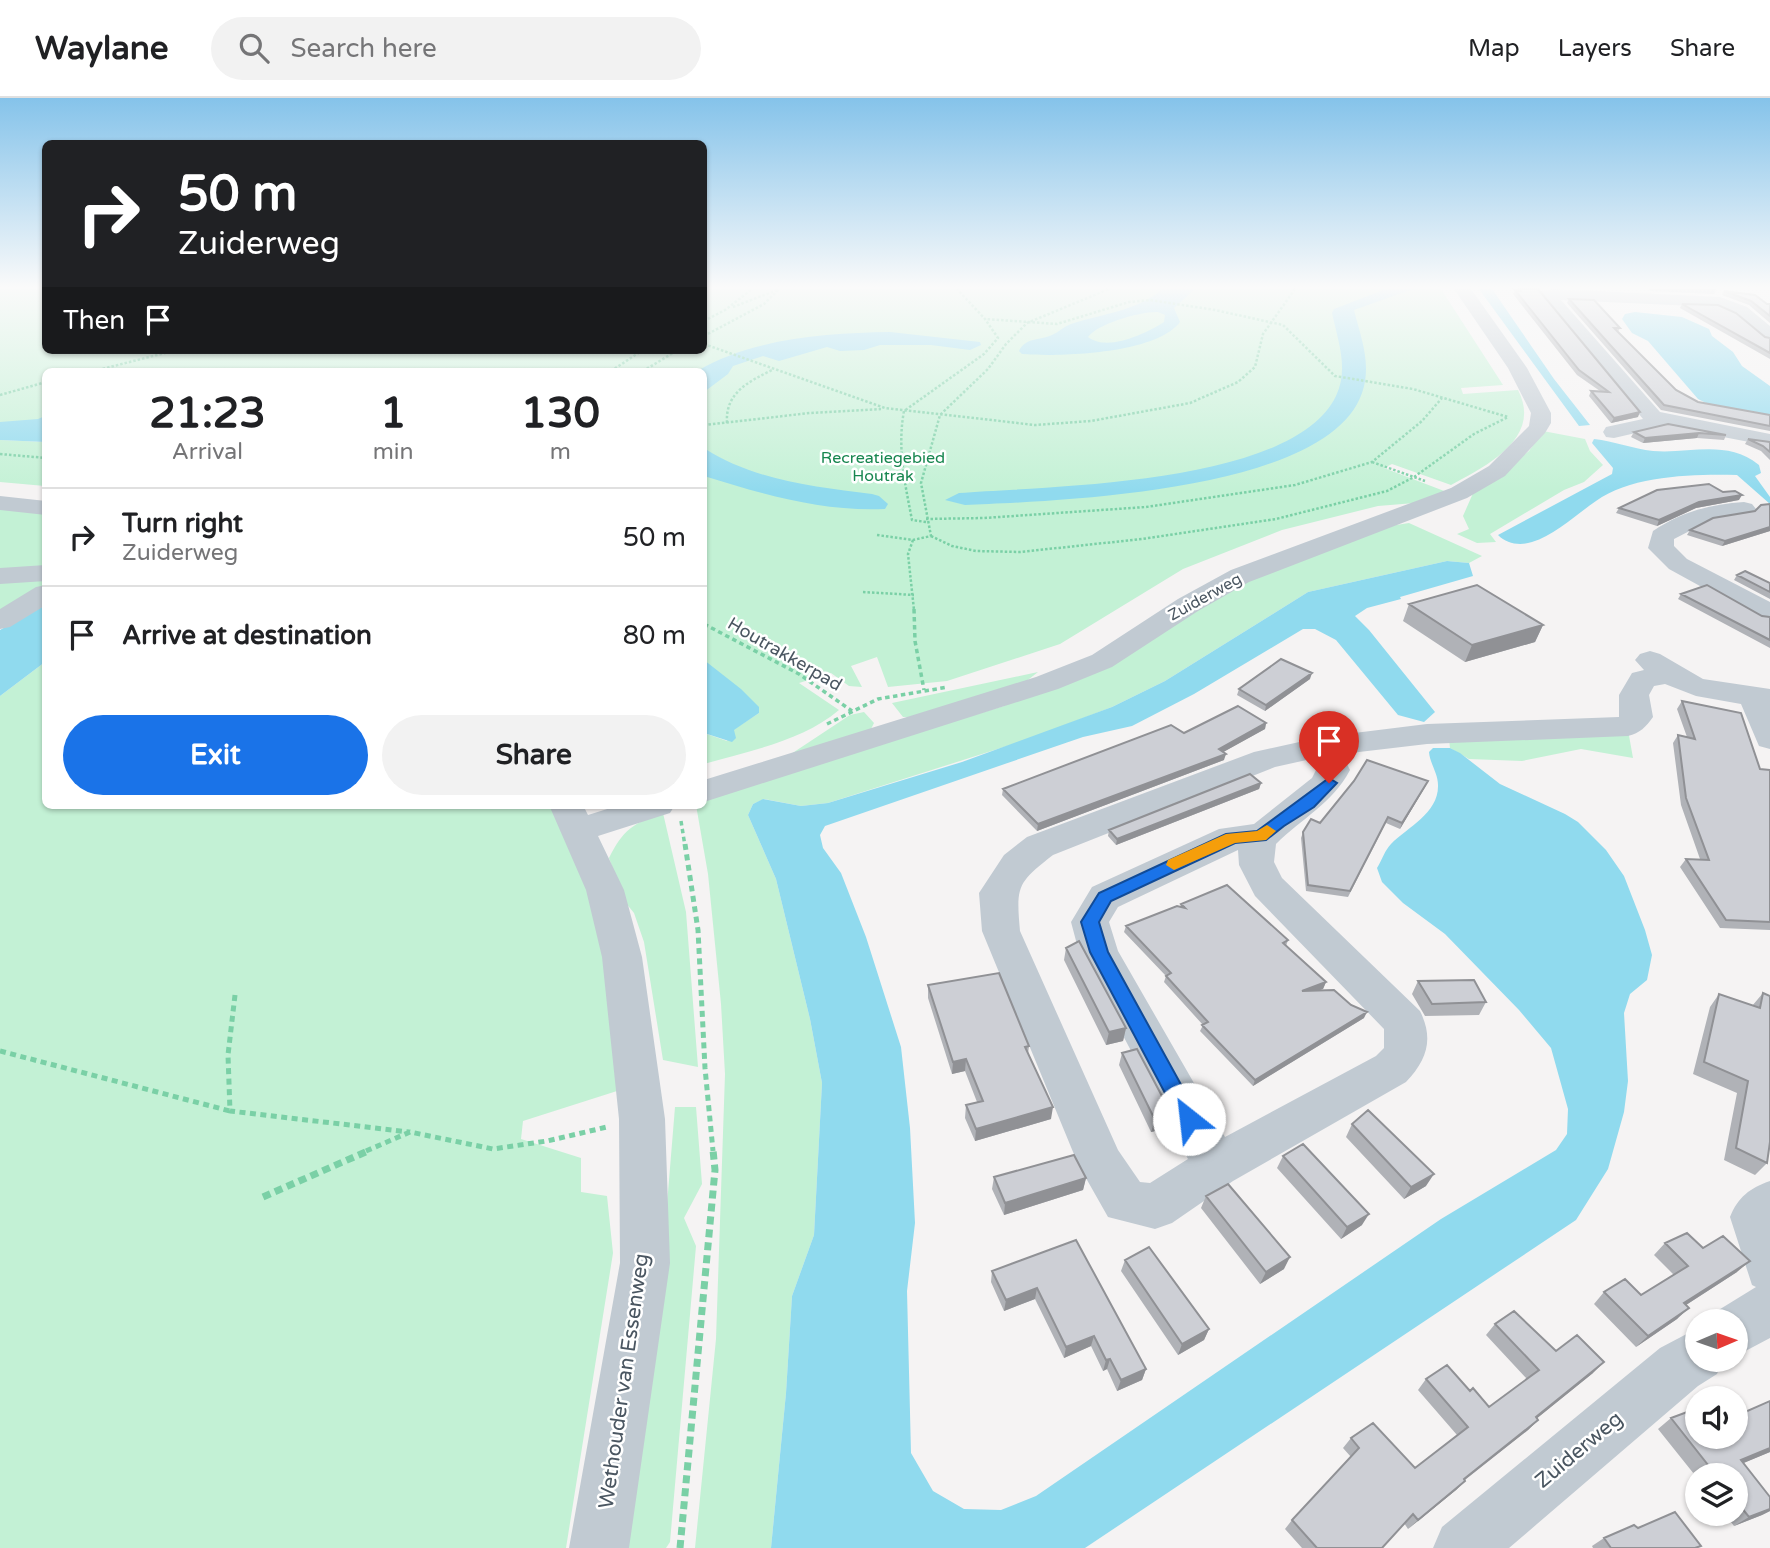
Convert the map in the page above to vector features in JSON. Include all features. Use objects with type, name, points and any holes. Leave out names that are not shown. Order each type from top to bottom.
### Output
[{"type":"street","name":"Zuiderweg","points":[[707,790],[1047,683],[1102,661],[1188,605],[1240,576],[1459,493],[1497,471],[1541,422],[1541,413],[1508,357]]},
{"type":"street","points":[[1600,357],[1653,417],[1715,427],[1770,440]]},
{"type":"street","points":[[1614,432],[1665,420]]},
{"type":"street","points":[[0,503],[42,508]]},
{"type":"street","points":[[1744,509],[1701,515],[1678,524],[1662,536],[1661,548],[1678,564],[1770,613]]},
{"type":"street","points":[[0,576],[42,573]]},
{"type":"street","points":[[0,621],[42,595]]},
{"type":"street","points":[[1261,836],[1255,859],[1268,887],[1405,1023],[1405,1055],[1391,1069],[1216,1166],[1155,1207],[1125,1201],[1101,1164],[1001,931],[998,893],[1017,864],[1040,846],[1266,759],[1321,747],[1427,734],[1628,726],[1637,717],[1634,695],[1643,679],[1659,667],[1689,686],[1762,697],[1770,738]]},
{"type":"street","points":[[1216,1166],[1099,952],[1090,922],[1105,897],[1232,838],[1261,836],[1308,804],[1329,783],[1333,770],[1321,747]]},
{"type":"street","points":[[572,817],[669,811]]},
{"type":"street","name":"Wethouder van Essenweg","points":[[572,817],[604,890],[622,957],[642,1118],[645,1263],[599,1548]]},
{"type":"street","points":[[1770,1203],[1754,1217],[1770,1268]]},
{"type":"street","points":[[1748,1322],[1770,1307]]},
{"type":"street","name":"Zuiderweg","points":[[1463,1548],[1685,1363]]},
{"type":"path","points":[[106,368],[151,357]]},
{"type":"path","points":[[616,368],[633,357]]},
{"type":"path","points":[[648,368],[667,357]]},
{"type":"path","points":[[737,357],[886,408],[1035,425],[1065,424],[1190,403],[1238,382],[1255,367],[1255,357]]},
{"type":"path","points":[[980,357],[904,411],[901,421],[903,472],[912,520],[995,518],[1146,507],[1295,485],[1372,462],[1422,421],[1442,398]]},
{"type":"path","points":[[931,536],[921,483],[940,415],[988,369],[997,357]]},
{"type":"path","points":[[877,535],[913,540],[931,536],[952,546],[998,552],[1142,539],[1300,513],[1387,491],[1414,477],[1460,442],[1508,417],[1413,389],[1335,376],[1316,357]]},
{"type":"path","points":[[727,423],[726,405],[738,389],[773,369]]},
{"type":"path","points":[[0,395],[42,383]]},
{"type":"path","points":[[707,425],[886,408]]},
{"type":"path","points":[[0,454],[42,458]]},
{"type":"path","points":[[1372,462],[1459,493]]},
{"type":"path","points":[[863,592],[914,595],[908,554],[913,540]]},
{"type":"path","name":"Houtrakkerpad","points":[[707,626],[799,674],[852,710],[878,699],[924,690],[915,641],[914,595]]},
{"type":"path","points":[[669,811],[698,930],[705,1068],[715,1170],[680,1548]]},
{"type":"path","points":[[230,1111],[228,1055],[236,995]]},
{"type":"path","points":[[0,1051],[230,1111],[410,1132],[493,1149],[547,1141],[642,1118]]},
{"type":"path","points":[[263,1197],[410,1132]]},
{"type":"green space","name":"Recreatiegebied Houtrak","points":[[0,357],[1485,357],[1503,385],[1461,388],[1463,394],[1518,390],[1524,407],[1523,422],[1517,436],[1507,448],[1480,469],[1451,485],[1392,464],[1384,468],[1452,494],[1427,502],[1378,506],[1282,530],[1183,569],[1060,644],[947,681],[888,687],[877,657],[851,666],[862,687],[849,686],[831,673],[799,683],[839,710],[825,721],[792,737],[707,763],[707,734],[727,741],[733,730],[759,713],[707,704],[707,368],[42,368],[42,435],[0,436]]},
{"type":"green space","points":[[1543,431],[1585,439],[1590,451],[1603,465],[1584,482],[1564,490],[1490,534],[1496,542],[1477,543],[1457,534],[1469,529],[1463,516],[1474,491],[1529,451]]},
{"type":"green space","points":[[0,440],[42,442],[42,486],[0,482]]},
{"type":"green space","points":[[0,508],[42,513],[42,570],[0,573]]},
{"type":"green space","points":[[1409,523],[1482,556],[1469,563],[1447,561],[1308,592],[1165,681],[1112,707],[1026,740],[828,803],[801,806],[764,799],[753,804],[748,815],[776,879],[810,1019],[822,1083],[814,1235],[792,1296],[771,1548],[695,1548],[716,1339],[725,1074],[708,874],[697,809],[707,809],[707,796],[1004,706],[1255,574],[1390,526]]},
{"type":"green space","points":[[42,576],[42,592],[0,616],[0,579]]},
{"type":"green space","points":[[42,664],[42,809],[552,809],[585,876],[609,963],[617,1091],[523,1121],[521,1139],[581,1158],[581,1192],[607,1196],[613,1253],[566,1548],[0,1548],[0,696]]},
{"type":"green space","points":[[1038,672],[1024,683],[914,717],[903,717],[892,703]]},
{"type":"green space","points":[[864,712],[874,723],[871,729],[788,756],[850,715]]},
{"type":"green space","points":[[1628,730],[1633,758],[1581,749],[1522,761],[1469,759],[1450,748],[1449,739]]},
{"type":"green space","points":[[663,813],[686,912],[698,1067],[663,1060],[644,942],[634,913],[625,902],[609,858],[630,829]]},
{"type":"green space","points":[[675,1107],[696,1107],[702,1184],[684,1218],[696,1246],[670,1542],[666,1548],[622,1548],[659,1302]]},
{"type":"water","points":[[728,357],[761,357],[733,366],[728,374],[707,390],[707,368],[703,368]]},
{"type":"water","points":[[765,357],[794,357],[779,361]]},
{"type":"water","points":[[1341,357],[1365,357],[1366,372],[1362,393],[1339,426],[1298,452],[1245,471],[1184,485],[1060,500],[965,505],[945,500],[959,493],[1049,488],[1164,476],[1221,464],[1271,448],[1311,426],[1336,396],[1342,365]]},
{"type":"water","points":[[1528,357],[1539,357],[1590,425],[1579,426]]},
{"type":"water","points":[[1662,357],[1736,357],[1742,366],[1770,386],[1770,418],[1710,405],[1698,399]]},
{"type":"water","points":[[42,417],[42,442],[0,440],[0,422]]},
{"type":"water","points":[[1594,439],[1653,451],[1708,449],[1734,452],[1759,465],[1761,473],[1755,476],[1770,497],[1770,504],[1737,475],[1664,478],[1611,492],[1541,539],[1523,544],[1505,540],[1498,535],[1612,474],[1613,468],[1592,443]]},
{"type":"water","points":[[707,450],[763,475],[806,485],[872,494],[888,504],[885,509],[839,508],[770,495],[707,477]]},
{"type":"water","points":[[1447,561],[1469,563],[1473,576],[1367,608],[1355,616],[1435,712],[1424,722],[1398,715],[1336,640],[1315,629],[1303,629],[1194,694],[1132,726],[1083,737],[825,826],[820,835],[823,848],[841,873],[866,937],[901,1047],[910,1128],[915,1223],[907,1291],[911,1453],[933,1491],[964,1509],[1001,1510],[1036,1496],[1441,1219],[1556,1150],[1567,1134],[1568,1109],[1551,1048],[1519,1010],[1445,934],[1403,903],[1382,882],[1377,868],[1391,844],[1421,819],[1433,804],[1438,785],[1429,752],[1433,748],[1450,748],[1460,753],[1500,784],[1578,822],[1606,850],[1624,876],[1645,930],[1652,955],[1647,980],[1630,994],[1624,1013],[1628,1081],[1624,1112],[1608,1169],[1576,1220],[1085,1548],[771,1548],[792,1296],[814,1235],[822,1083],[810,1019],[776,879],[748,815],[753,804],[763,799],[801,806],[828,803],[962,762],[1112,707],[1165,681],[1308,592]]},
{"type":"water","points":[[42,607],[42,664],[0,696],[0,630]]},
{"type":"water","points":[[707,662],[759,707],[759,713],[734,730],[736,738],[732,742],[707,734]]},
{"type":"building","points":[[1568,357],[1594,357],[1640,412],[1614,418],[1591,391],[1609,392],[1579,370]]},
{"type":"building","points":[[1621,357],[1643,357],[1676,390],[1698,402],[1770,415],[1770,426],[1664,405]]},
{"type":"building","points":[[1668,424],[1726,435],[1699,433],[1645,438],[1634,432]]},
{"type":"building","points":[[1748,439],[1770,442],[1770,452],[1763,446]]},
{"type":"building","points":[[1709,484],[1723,492],[1735,491],[1742,495],[1699,502],[1659,520],[1619,508],[1657,490]]},
{"type":"building","points":[[1770,504],[1770,527],[1725,541],[1690,530],[1713,518],[1755,511],[1761,505]]},
{"type":"building","points":[[1745,571],[1770,583],[1770,592],[1737,575]]},
{"type":"building","points":[[1477,585],[1543,625],[1472,645],[1409,604]]},
{"type":"building","points":[[1707,585],[1762,616],[1770,617],[1770,640],[1681,594]]},
{"type":"building","points":[[1281,659],[1312,673],[1266,705],[1239,689]]},
{"type":"building","points":[[1682,701],[1741,713],[1760,769],[1770,770],[1770,922],[1726,920],[1686,859],[1709,860],[1686,798],[1678,735],[1695,739]]},
{"type":"building","points":[[1238,706],[1266,723],[1219,749],[1226,754],[1038,824],[1003,789],[1171,725],[1184,733]]},
{"type":"building","points":[[1367,760],[1428,781],[1402,823],[1388,817],[1350,891],[1308,885],[1303,832],[1311,819],[1320,823],[1354,781]]},
{"type":"building","points":[[1250,774],[1261,783],[1117,839],[1109,830]]},
{"type":"building","points":[[1227,885],[1288,940],[1283,943],[1326,982],[1302,991],[1334,990],[1351,1005],[1367,1012],[1255,1080],[1202,1025],[1208,1022],[1166,976],[1171,973],[1126,926],[1177,906],[1185,908],[1181,904]]},
{"type":"building","points":[[1079,941],[1126,1028],[1109,1032],[1066,948]]},
{"type":"building","points":[[999,973],[1029,1046],[1025,1047],[1053,1107],[976,1129],[966,1105],[983,1101],[966,1059],[953,1062],[928,985]]},
{"type":"building","points":[[1474,980],[1486,1002],[1432,1004],[1418,981]]},
{"type":"building","points":[[1763,993],[1770,996],[1770,1142],[1767,1163],[1736,1148],[1748,1081],[1704,1062],[1719,994],[1760,1008]]},
{"type":"building","points":[[1137,1049],[1172,1115],[1155,1120],[1122,1053]]},
{"type":"building","points":[[1368,1110],[1434,1174],[1411,1187],[1352,1124]]},
{"type":"building","points":[[1303,1144],[1369,1214],[1347,1227],[1283,1156]]},
{"type":"building","points":[[1074,1155],[1086,1178],[1005,1203],[994,1177]]},
{"type":"building","points":[[1228,1184],[1290,1257],[1266,1272],[1206,1196]]},
{"type":"building","points":[[1687,1233],[1703,1248],[1723,1236],[1750,1261],[1684,1303],[1689,1308],[1648,1336],[1604,1292],[1625,1279],[1641,1295],[1688,1266],[1665,1243]]},
{"type":"building","points":[[1076,1240],[1146,1369],[1121,1380],[1110,1359],[1106,1360],[1094,1336],[1066,1347],[1037,1288],[1006,1300],[992,1271]]},
{"type":"building","points":[[1149,1247],[1209,1329],[1182,1344],[1125,1260]]},
{"type":"building","points":[[1514,1311],[1556,1351],[1577,1335],[1604,1362],[1536,1417],[1538,1420],[1418,1520],[1413,1514],[1382,1548],[1317,1548],[1292,1520],[1359,1448],[1351,1438],[1373,1423],[1415,1468],[1468,1427],[1426,1379],[1447,1365],[1470,1391],[1473,1388],[1489,1407],[1539,1370],[1495,1324]]},
{"type":"building","points":[[1770,1401],[1770,1448],[1741,1460],[1743,1463],[1707,1463],[1695,1449],[1748,1449],[1748,1411]]},
{"type":"building","points":[[1685,1413],[1685,1436],[1671,1418]]},
{"type":"building","points":[[1748,1469],[1770,1497],[1770,1509],[1749,1517]]},
{"type":"building","points":[[1675,1512],[1701,1546],[1611,1548],[1604,1538],[1634,1525],[1638,1528]]},
{"type":"slow traffic","points":[[1174,865],[1232,838],[1261,836],[1267,831]]},
{"type":"route","points":[[1189,1119],[1099,952],[1090,922],[1105,897],[1232,838],[1261,836],[1308,804],[1329,783]]}]
